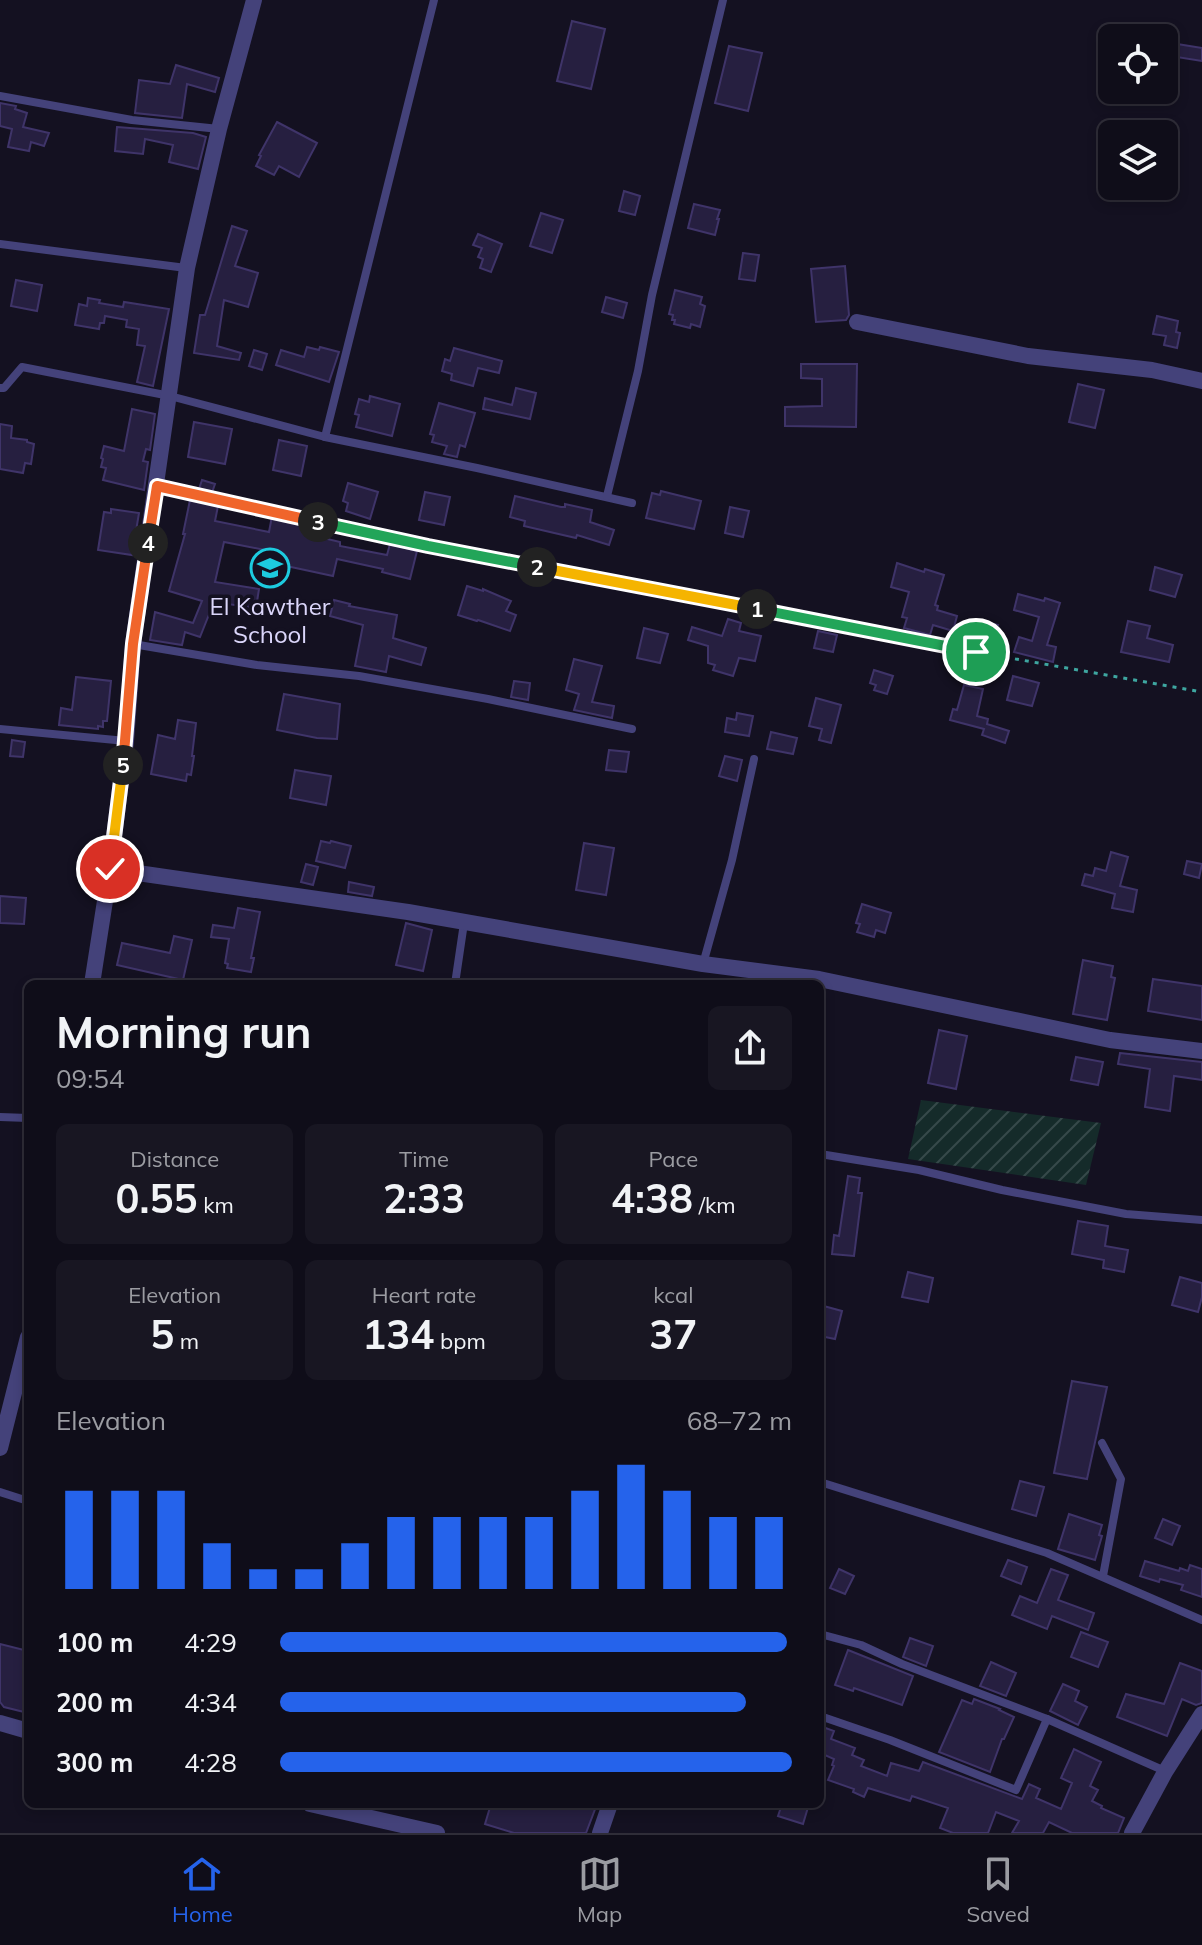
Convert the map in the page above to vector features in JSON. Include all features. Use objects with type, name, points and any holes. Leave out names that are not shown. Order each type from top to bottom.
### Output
[{"type":"street","points":[[93,980],[126,741],[133,644],[187,268],[219,129],[254,0]]},
{"type":"street","points":[[857,322],[1028,356],[1152,370],[1202,381]]},
{"type":"street","points":[[110,869],[408,912],[806,980]]},
{"type":"street","points":[[824,983],[1110,1040],[1202,1051]]},
{"type":"street","points":[[0,1448],[24,1353]]},
{"type":"street","points":[[1132,1833],[1165,1772],[1202,1714]]},
{"type":"street","points":[[0,1723],[24,1730]]},
{"type":"street","points":[[328,1808],[437,1833]]},
{"type":"street","points":[[600,1833],[609,1808]]},
{"type":"lane","points":[[325,437],[434,0]]},
{"type":"lane","points":[[607,496],[723,0]]},
{"type":"lane","points":[[0,96],[132,120],[219,129]]},
{"type":"lane","points":[[0,244],[187,268]]},
{"type":"lane","points":[[0,388],[4,388],[22,367],[170,396],[325,437],[632,503]]},
{"type":"lane","points":[[133,644],[257,665],[359,676],[632,729]]},
{"type":"lane","points":[[0,729],[126,741]]},
{"type":"lane","points":[[703,964],[732,860],[754,759]]},
{"type":"lane","points":[[456,980],[464,923]]},
{"type":"lane","points":[[0,1117],[24,1118]]},
{"type":"lane","points":[[824,1155],[919,1170],[1126,1214],[1202,1220]]},
{"type":"lane","points":[[1102,1443],[1121,1479],[1103,1576]]},
{"type":"lane","points":[[824,1483],[1047,1553],[1202,1620]]},
{"type":"lane","points":[[0,1492],[24,1500]]},
{"type":"lane","points":[[824,1635],[861,1645],[902,1664],[1047,1719],[1165,1772]]},
{"type":"lane","points":[[824,1717],[1016,1790],[1047,1719]]},
{"type":"path","points":[[157,486],[428,546],[897,638],[1202,692]]},
{"type":"green space","points":[[921,1100],[1101,1123],[1086,1185],[908,1159]]},
{"type":"building","points":[[572,21],[605,29],[591,89],[557,81]]},
{"type":"building","points":[[1178,44],[1202,48],[1202,61],[1178,57]]},
{"type":"building","points":[[729,46],[762,53],[748,111],[715,103]]},
{"type":"building","points":[[176,65],[219,78],[215,92],[187,84],[182,118],[135,113],[139,80],[170,84]]},
{"type":"building","points":[[0,103],[16,106],[15,109],[27,113],[23,127],[49,133],[44,146],[31,142],[29,151],[8,147],[12,129],[0,126]]},
{"type":"building","points":[[277,122],[317,143],[299,177],[279,166],[274,175],[256,166]]},
{"type":"building","points":[[117,127],[193,133],[206,137],[198,169],[169,162],[173,145],[145,139],[143,154],[115,151]]},
{"type":"building","points":[[624,191],[640,196],[635,215],[619,211]]},
{"type":"building","points":[[694,204],[720,210],[715,235],[688,228]]},
{"type":"building","points":[[541,213],[563,220],[552,253],[530,246]]},
{"type":"building","points":[[232,226],[247,231],[235,266],[258,273],[248,307],[224,300],[217,346],[241,353],[239,360],[194,353],[200,315],[205,315]]},
{"type":"building","points":[[478,234],[502,244],[491,272],[480,268],[483,259],[478,257],[482,248],[473,245]]},
{"type":"building","points":[[743,253],[759,255],[755,281],[739,279]]},
{"type":"building","points":[[845,266],[849,315],[846,320],[816,322],[811,269]]},
{"type":"building","points":[[16,280],[42,285],[37,311],[11,306]]},
{"type":"building","points":[[675,290],[702,297],[700,304],[705,306],[700,327],[674,324],[673,315],[669,314]]},
{"type":"building","points":[[606,297],[627,303],[623,318],[602,312]]},
{"type":"building","points":[[88,298],[123,307],[124,302],[169,309],[153,386],[137,382],[145,346],[137,345],[139,329],[126,327],[127,320],[105,316],[99,329],[75,325],[79,304],[87,306]]},
{"type":"building","points":[[1157,316],[1178,321],[1176,332],[1180,333],[1177,348],[1164,345],[1166,336],[1153,334]]},
{"type":"building","points":[[307,347],[339,352],[329,382],[276,365],[281,350],[304,357]]},
{"type":"building","points":[[454,348],[502,361],[499,373],[478,368],[473,386],[451,380],[452,374],[442,371],[445,359],[450,361]]},
{"type":"building","points":[[254,350],[267,354],[262,370],[249,366]]},
{"type":"building","points":[[801,364],[857,364],[856,427],[785,426],[785,407],[822,406],[822,379],[801,378]]},
{"type":"building","points":[[1078,384],[1104,390],[1095,428],[1069,422]]},
{"type":"building","points":[[516,388],[536,393],[530,419],[483,409],[485,398],[512,405]]},
{"type":"building","points":[[370,396],[400,404],[392,436],[356,427],[359,399],[369,402]]},
{"type":"building","points":[[439,403],[475,413],[465,447],[460,445],[457,457],[444,454],[447,446],[432,442],[434,435],[430,434]]},
{"type":"building","points":[[132,409],[155,414],[150,450],[146,449],[143,461],[148,462],[144,490],[103,480],[106,468],[101,467],[104,446],[124,451]]},
{"type":"building","points":[[194,422],[232,429],[225,464],[188,457]]},
{"type":"building","points":[[0,424],[12,426],[11,438],[34,444],[31,464],[25,463],[23,473],[0,469]]},
{"type":"building","points":[[279,440],[307,446],[301,476],[273,470]]},
{"type":"building","points":[[202,480],[215,484],[208,504],[218,506],[215,521],[269,532],[272,516],[305,523],[303,533],[340,542],[340,546],[387,555],[390,544],[417,551],[410,579],[382,572],[383,569],[337,559],[333,576],[263,561],[265,550],[224,542],[215,582],[259,589],[256,608],[214,602],[200,637],[185,632],[182,645],[150,640],[155,612],[193,623],[202,601],[169,591],[185,534],[190,500],[195,501]]},
{"type":"building","points":[[348,483],[378,492],[370,519],[346,511],[348,503],[343,501]]},
{"type":"building","points":[[661,491],[701,501],[694,529],[646,518],[652,493],[660,495]]},
{"type":"building","points":[[425,492],[450,497],[444,525],[419,520]]},
{"type":"building","points":[[515,496],[561,507],[565,504],[592,510],[590,522],[614,530],[609,545],[577,535],[576,538],[524,526],[525,521],[510,517]]},
{"type":"building","points":[[730,507],[749,511],[743,537],[725,533]]},
{"type":"building","points":[[111,509],[139,513],[132,555],[98,550],[104,512],[111,513]]},
{"type":"building","points":[[897,563],[944,575],[935,605],[938,606],[937,610],[957,616],[953,631],[933,625],[930,635],[904,628],[907,618],[902,617],[909,592],[891,587]]},
{"type":"building","points":[[1155,567],[1182,575],[1175,597],[1150,590]]},
{"type":"building","points":[[467,586],[511,601],[506,611],[516,615],[510,631],[458,615]]},
{"type":"building","points":[[1018,594],[1060,603],[1047,645],[1056,647],[1053,662],[1014,652],[1019,637],[1032,641],[1039,617],[1014,610]]},
{"type":"building","points":[[334,600],[397,615],[393,638],[426,648],[421,665],[389,656],[386,672],[355,666],[363,625],[330,616]]},
{"type":"building","points":[[728,619],[741,623],[739,631],[761,636],[755,661],[739,658],[733,676],[713,670],[715,665],[708,663],[708,646],[688,640],[692,627],[722,636]]},
{"type":"building","points":[[981,621],[998,625],[993,646],[976,642]]},
{"type":"building","points":[[1128,621],[1150,626],[1147,638],[1173,645],[1169,662],[1121,652]]},
{"type":"building","points":[[644,628],[668,634],[660,663],[637,658]]},
{"type":"building","points":[[818,631],[837,635],[833,652],[814,648]]},
{"type":"building","points":[[574,659],[602,666],[592,702],[614,706],[612,718],[574,710],[579,694],[566,690]]},
{"type":"building","points":[[874,670],[893,676],[887,694],[874,690],[876,685],[870,683]]},
{"type":"building","points":[[1013,676],[1039,683],[1032,706],[1007,700]]},
{"type":"building","points":[[76,677],[111,681],[107,721],[103,721],[103,727],[59,725],[61,708],[72,710]]},
{"type":"building","points":[[514,681],[530,683],[528,700],[511,697]]},
{"type":"building","points":[[964,685],[983,689],[977,716],[988,719],[987,724],[1009,731],[1005,743],[982,735],[984,729],[950,720],[953,709],[957,710]]},
{"type":"building","points":[[284,694],[340,704],[337,739],[277,730]]},
{"type":"building","points":[[816,698],[841,705],[831,743],[819,740],[822,729],[809,726]]},
{"type":"building","points":[[737,713],[753,716],[749,736],[725,732],[727,718],[736,720]]},
{"type":"building","points":[[178,720],[196,723],[191,775],[187,774],[186,781],[151,774],[158,735],[175,739]]},
{"type":"building","points":[[771,732],[797,738],[793,754],[767,749]]},
{"type":"building","points":[[12,740],[25,742],[23,757],[10,756]]},
{"type":"building","points":[[609,750],[629,752],[626,772],[606,770]]},
{"type":"building","points":[[725,756],[742,760],[737,781],[719,776]]},
{"type":"building","points":[[295,770],[331,776],[326,805],[290,798]]},
{"type":"building","points":[[321,841],[351,846],[345,868],[316,861]]},
{"type":"building","points":[[584,843],[614,848],[606,895],[576,890]]},
{"type":"building","points":[[1111,852],[1128,857],[1120,886],[1137,890],[1133,912],[1112,908],[1115,894],[1082,885],[1085,874],[1093,876],[1095,868],[1106,871]]},
{"type":"building","points":[[1187,861],[1202,864],[1199,878],[1184,874]]},
{"type":"building","points":[[306,864],[318,867],[313,885],[301,882]]},
{"type":"building","points":[[349,882],[374,887],[372,896],[348,892]]},
{"type":"building","points":[[0,896],[26,898],[24,924],[0,923]]},
{"type":"building","points":[[862,904],[891,913],[885,933],[876,930],[874,937],[857,932],[860,924],[856,923]]},
{"type":"building","points":[[238,908],[260,912],[251,972],[227,968],[229,939],[211,937],[213,925],[234,928]]},
{"type":"building","points":[[406,923],[432,930],[423,971],[396,965]]},
{"type":"building","points":[[174,936],[192,940],[183,980],[117,965],[122,943],[170,953]]},
{"type":"building","points":[[1083,960],[1113,966],[1111,977],[1115,978],[1107,1020],[1073,1014]]},
{"type":"building","points":[[1153,979],[1202,986],[1202,1020],[1148,1011]]},
{"type":"building","points":[[939,1030],[967,1036],[956,1089],[928,1083]]},
{"type":"building","points":[[1120,1053],[1202,1062],[1202,1080],[1174,1076],[1170,1111],[1145,1107],[1150,1069],[1118,1064]]},
{"type":"building","points":[[1076,1057],[1103,1062],[1098,1085],[1071,1080]]},
{"type":"building","points":[[848,1176],[860,1178],[858,1193],[862,1193],[854,1256],[832,1254],[834,1235],[839,1236]]},
{"type":"building","points":[[1078,1221],[1108,1226],[1105,1246],[1128,1250],[1124,1272],[1103,1268],[1104,1260],[1072,1254]]},
{"type":"building","points":[[908,1272],[933,1278],[928,1302],[902,1297]]},
{"type":"building","points":[[1180,1277],[1202,1283],[1198,1312],[1172,1305]]},
{"type":"building","points":[[824,1306],[842,1311],[835,1339],[824,1337]]},
{"type":"building","points":[[1072,1381],[1107,1387],[1087,1479],[1054,1473]]},
{"type":"building","points":[[1020,1481],[1044,1487],[1036,1516],[1012,1509]]},
{"type":"building","points":[[1069,1514],[1102,1525],[1095,1560],[1058,1549]]},
{"type":"building","points":[[1163,1519],[1180,1526],[1172,1545],[1155,1538]]},
{"type":"building","points":[[1008,1560],[1027,1567],[1021,1584],[1001,1576]]},
{"type":"building","points":[[1145,1561],[1179,1571],[1180,1568],[1188,1571],[1190,1565],[1202,1569],[1202,1597],[1181,1590],[1183,1585],[1140,1576]]},
{"type":"building","points":[[839,1569],[854,1576],[845,1594],[830,1588]]},
{"type":"building","points":[[1051,1569],[1068,1575],[1058,1600],[1094,1613],[1088,1630],[1052,1616],[1047,1629],[1012,1615],[1020,1596],[1037,1603]]},
{"type":"building","points":[[1081,1632],[1108,1642],[1098,1667],[1071,1657]]},
{"type":"building","points":[[910,1638],[933,1646],[926,1666],[903,1657]]},
{"type":"building","points":[[0,1644],[24,1650],[24,1712],[4,1707],[0,1702]]},
{"type":"building","points":[[848,1650],[913,1676],[902,1705],[854,1688],[853,1691],[835,1685]]},
{"type":"building","points":[[991,1662],[1016,1673],[1006,1696],[980,1686]]},
{"type":"building","points":[[1180,1663],[1202,1671],[1202,1703],[1196,1705],[1182,1699],[1167,1736],[1117,1717],[1126,1694],[1164,1704]]},
{"type":"building","points":[[1063,1684],[1079,1691],[1075,1701],[1087,1707],[1078,1725],[1050,1711]]},
{"type":"building","points":[[974,1699],[1014,1717],[990,1772],[939,1752],[962,1700],[972,1704]]},
{"type":"building","points":[[824,1727],[834,1731],[831,1739],[855,1748],[852,1755],[864,1760],[861,1766],[887,1776],[891,1763],[919,1771],[923,1762],[1022,1799],[1029,1784],[1040,1789],[1036,1798],[1061,1809],[1072,1783],[1061,1778],[1074,1749],[1101,1762],[1090,1786],[1098,1790],[1092,1801],[1124,1818],[1118,1833],[1072,1833],[1049,1822],[1043,1833],[1012,1833],[1019,1821],[996,1812],[988,1833],[953,1833],[940,1828],[948,1808],[912,1796],[910,1801],[868,1788],[864,1797],[853,1792],[854,1789],[828,1780],[834,1759],[825,1755],[824,1758]]},
{"type":"building","points":[[490,1808],[595,1808],[586,1833],[514,1833],[485,1824]]},
{"type":"building","points":[[781,1808],[808,1808],[803,1824],[778,1816]]},
{"type":"place","name":"El Kawther School","points":[[270,568]]},
{"type":"route","points":[[110,869],[126,741],[133,644],[157,486],[428,546],[976,652]]}]
